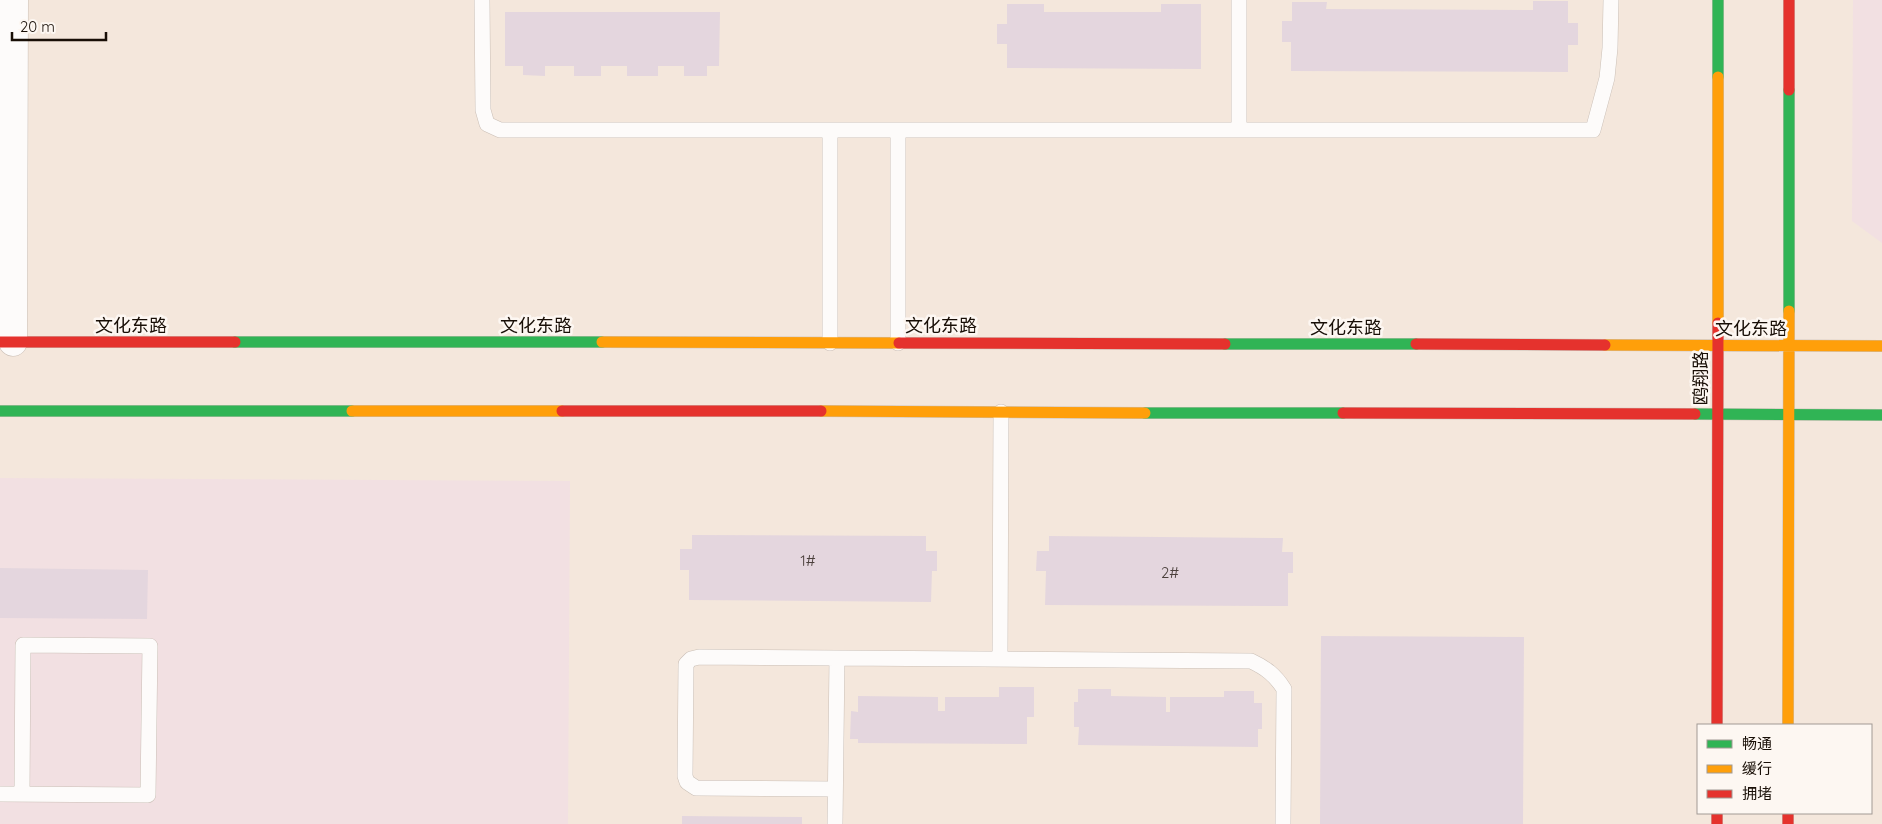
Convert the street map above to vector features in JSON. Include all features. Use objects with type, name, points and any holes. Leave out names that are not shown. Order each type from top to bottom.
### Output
[{"type":"main road","name":"鸥翔路","points":[[1717,724],[1718,0]]},
{"type":"main road","points":[[1788,724],[1789,0]]},
{"type":"main road","name":"文化东路","points":[[7,342],[1882,346]]},
{"type":"main road","points":[[0,411],[1882,415]]},
{"type":"street","points":[[7,342],[14,0]]},
{"type":"lane","points":[[482,0],[482,110],[487,124],[500,130],[1593,130],[1607,78],[1611,0]]},
{"type":"lane","points":[[1238,0],[1238,130]]},
{"type":"lane","points":[[830,130],[830,343]]},
{"type":"lane","points":[[898,130],[898,343]]},
{"type":"lane","points":[[1000,659],[1001,412]]},
{"type":"lane","points":[[0,794],[148,796],[150,646],[23,645],[22,794]]},
{"type":"lane","points":[[835,789],[696,788],[687,782],[685,776],[686,664],[691,659],[699,656],[1250,661],[1267,669],[1277,678],[1284,689],[1283,824]]},
{"type":"lane","points":[[835,824],[837,658]]},
{"type":"shaded area","points":[[1853,0],[1882,0],[1882,243],[1852,221]]},
{"type":"shaded area","points":[[0,478],[570,481],[568,824],[0,824]]},
{"type":"building","points":[[1533,1],[1568,1],[1568,23],[1578,23],[1578,45],[1568,45],[1568,72],[1291,71],[1291,42],[1282,42],[1282,21],[1292,21],[1292,2],[1327,2],[1326,9],[1533,10]]},
{"type":"building","points":[[1007,4],[1044,4],[1044,12],[1161,12],[1161,4],[1201,4],[1201,69],[1007,68],[1007,44],[997,44],[997,24],[1007,24]]},
{"type":"building","points":[[505,12],[720,12],[719,66],[707,66],[707,76],[684,76],[684,66],[658,66],[658,76],[627,76],[627,66],[601,66],[601,76],[574,76],[574,66],[545,66],[545,76],[523,75],[523,66],[505,66]]},
{"type":"building","points":[[692,535],[926,536],[926,551],[937,551],[937,571],[932,571],[931,602],[689,600],[689,570],[680,570],[680,549],[692,549]]},
{"type":"building","points":[[1049,536],[1283,538],[1282,552],[1293,552],[1293,573],[1288,573],[1288,606],[1045,605],[1046,571],[1036,571],[1037,551],[1049,551]]},
{"type":"building","points":[[0,568],[148,570],[147,619],[0,618]]},
{"type":"building","points":[[1321,636],[1524,637],[1523,824],[1320,824]]},
{"type":"building","points":[[999,687],[1034,687],[1034,717],[1027,717],[1027,744],[858,743],[858,739],[850,739],[851,711],[858,712],[858,696],[938,697],[938,711],[945,711],[945,697],[999,697]]},
{"type":"building","points":[[1078,689],[1111,689],[1111,696],[1166,697],[1166,712],[1170,712],[1170,697],[1224,697],[1224,691],[1254,691],[1254,703],[1262,703],[1262,729],[1258,729],[1258,747],[1078,745],[1079,727],[1074,727],[1074,702],[1078,702]]},
{"type":"building","points":[[682,816],[802,817],[802,824],[682,824]]},
{"type":"traffic: fast","points":[[1718,0],[1718,77]]},
{"type":"traffic: fast","points":[[1789,90],[1789,311]]},
{"type":"traffic: fast","points":[[235,342],[602,342]]},
{"type":"traffic: fast","points":[[1225,344],[1416,344]]},
{"type":"traffic: fast","points":[[0,411],[352,411]]},
{"type":"traffic: fast","points":[[1145,413],[1343,413]]},
{"type":"traffic: fast","points":[[1695,414],[1882,415]]},
{"type":"traffic: slow","points":[[1718,77],[1718,323]]},
{"type":"traffic: slow","points":[[1788,724],[1789,311]]},
{"type":"traffic: slow","points":[[602,342],[899,343]]},
{"type":"traffic: slow","points":[[1605,345],[1882,346]]},
{"type":"traffic: slow","points":[[352,411],[562,411]]},
{"type":"traffic: slow","points":[[821,411],[1145,413]]},
{"type":"traffic: jam","points":[[1789,0],[1789,90]]},
{"type":"traffic: jam","points":[[1717,724],[1718,323]]},
{"type":"traffic: jam","points":[[0,342],[235,342]]},
{"type":"traffic: jam","points":[[899,343],[1225,344]]},
{"type":"traffic: jam","points":[[1416,344],[1605,345]]},
{"type":"traffic: jam","points":[[562,411],[821,411]]},
{"type":"traffic: jam","points":[[1343,413],[1695,414]]},
{"type":"traffic: jam","points":[[1717,814],[1717,824]]},
{"type":"traffic: jam","points":[[1788,814],[1788,824]]}]
